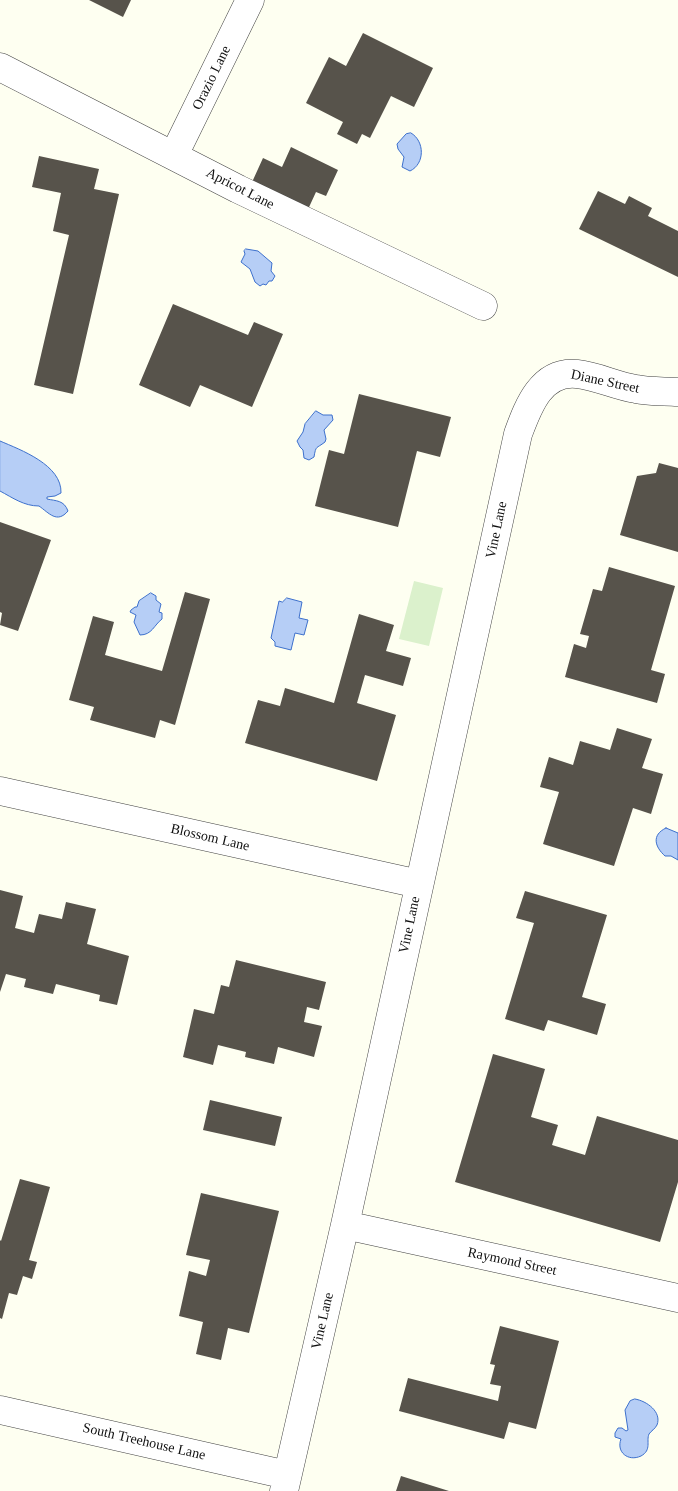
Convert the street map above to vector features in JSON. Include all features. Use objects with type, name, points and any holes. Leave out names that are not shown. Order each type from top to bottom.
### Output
[{"type":"street","name":"Orazio Lane","points":[[174,155],[250,0]]},
{"type":"street","name":"Apricot Lane","points":[[0,67],[238,189],[483,306]]},
{"type":"street","name":"Diane Street","points":[[561,373],[577,374],[636,389],[678,392]]},
{"type":"street","name":"Vine Lane","points":[[286,1483],[345,1225],[518,434],[530,403],[546,382],[561,373]]},
{"type":"street","name":"Blossom Lane","points":[[0,791],[419,884]]},
{"type":"street","name":"Raymond Street","points":[[345,1225],[678,1298]]},
{"type":"street","name":"South Treehouse Lane","points":[[0,1410],[286,1483]]},
{"type":"green space","points":[[414,581],[443,588],[429,646],[399,639]]},
{"type":"water","points":[[411,133],[419,141],[421,158],[415,168],[410,171],[402,167],[404,157],[397,144],[406,134]]},
{"type":"water","points":[[246,249],[258,251],[272,263],[271,271],[275,276],[272,281],[260,286],[255,282],[250,269],[241,262]]},
{"type":"water","points":[[316,411],[323,415],[332,415],[333,420],[324,430],[325,442],[317,448],[314,457],[309,460],[304,458],[303,450],[297,441],[303,432],[305,424]]},
{"type":"water","points":[[0,441],[39,460],[55,474],[60,483],[61,493],[47,497],[47,499],[64,505],[68,511],[64,515],[60,517],[53,516],[39,506],[23,503],[0,491]]},
{"type":"water","points":[[151,593],[156,596],[156,600],[161,604],[159,612],[162,613],[162,619],[150,632],[140,635],[134,622],[136,615],[130,612],[137,607],[139,601]]},
{"type":"water","points":[[287,598],[302,602],[299,618],[308,620],[304,635],[295,633],[291,650],[275,646],[275,642],[271,638],[279,601],[282,602]]},
{"type":"water","points":[[666,828],[678,833],[678,860],[671,856],[665,856],[657,845],[656,838],[658,834]]},
{"type":"water","points":[[635,1399],[649,1405],[655,1412],[658,1420],[657,1425],[649,1434],[648,1448],[644,1454],[632,1458],[624,1455],[620,1448],[621,1439],[615,1437],[615,1433],[618,1428],[628,1430],[625,1410],[630,1401]]},
{"type":"building","points":[[89,0],[131,0],[123,17]]},
{"type":"building","points":[[363,33],[433,68],[414,107],[391,96],[370,138],[362,134],[357,144],[337,134],[343,122],[306,103],[329,57],[346,66]]},
{"type":"building","points":[[291,147],[338,170],[326,196],[316,192],[304,218],[248,191],[263,158],[282,167]]},
{"type":"building","points":[[39,156],[99,169],[94,189],[119,194],[73,394],[34,385],[69,235],[53,231],[61,193],[32,187]]},
{"type":"building","points":[[598,191],[625,204],[629,196],[652,208],[648,216],[678,231],[678,277],[579,229]]},
{"type":"building","points":[[173,304],[248,335],[254,322],[283,334],[252,407],[200,385],[190,407],[139,385]]},
{"type":"building","points":[[359,394],[451,417],[440,457],[417,451],[398,527],[315,506],[329,450],[344,454]]},
{"type":"building","points":[[659,463],[678,468],[678,552],[620,535],[637,476],[656,473]]},
{"type":"building","points":[[0,522],[51,540],[18,631],[0,625],[2,613],[0,612]]},
{"type":"building","points":[[609,567],[675,586],[651,670],[665,674],[657,703],[565,677],[574,644],[586,648],[589,636],[580,634],[593,589],[602,591]]},
{"type":"building","points":[[185,592],[210,599],[175,725],[160,720],[155,738],[90,720],[94,707],[69,700],[93,616],[114,622],[105,655],[162,671]]},
{"type":"building","points":[[359,614],[394,625],[386,651],[411,658],[403,686],[365,675],[357,703],[396,715],[377,781],[245,743],[258,700],[280,706],[285,688],[334,703]]},
{"type":"building","points":[[617,728],[652,739],[642,768],[663,774],[651,814],[633,808],[614,866],[543,844],[559,792],[540,787],[549,757],[573,765],[580,741],[610,750]]},
{"type":"building","points":[[0,890],[23,896],[15,928],[34,933],[39,914],[62,919],[66,902],[96,909],[87,944],[129,956],[117,1005],[99,1001],[100,995],[56,984],[53,994],[24,987],[26,979],[6,974],[0,992]]},
{"type":"building","points":[[525,891],[607,915],[582,997],[606,1004],[597,1035],[548,1020],[544,1031],[505,1019],[534,923],[516,918]]},
{"type":"building","points":[[236,960],[326,982],[319,1010],[307,1007],[304,1022],[322,1026],[314,1057],[278,1047],[274,1064],[245,1057],[246,1052],[218,1045],[213,1065],[183,1057],[194,1009],[214,1014],[221,985],[229,987]]},
{"type":"building","points":[[493,1054],[545,1069],[531,1117],[558,1125],[552,1145],[585,1155],[597,1116],[678,1140],[678,1182],[660,1242],[455,1182]]},
{"type":"building","points":[[210,1100],[282,1117],[275,1146],[203,1130]]},
{"type":"building","points":[[20,1179],[50,1187],[29,1260],[37,1262],[32,1279],[23,1276],[17,1295],[9,1293],[2,1319],[0,1318],[0,1240]]},
{"type":"building","points":[[201,1193],[279,1211],[249,1333],[228,1328],[221,1360],[196,1354],[203,1322],[179,1316],[189,1271],[206,1276],[210,1260],[186,1255]]},
{"type":"building","points":[[500,1326],[559,1341],[536,1429],[509,1422],[504,1439],[399,1411],[408,1378],[498,1401],[501,1386],[490,1384],[495,1365],[490,1364]]},
{"type":"building","points":[[401,1476],[449,1491],[396,1491]]}]
